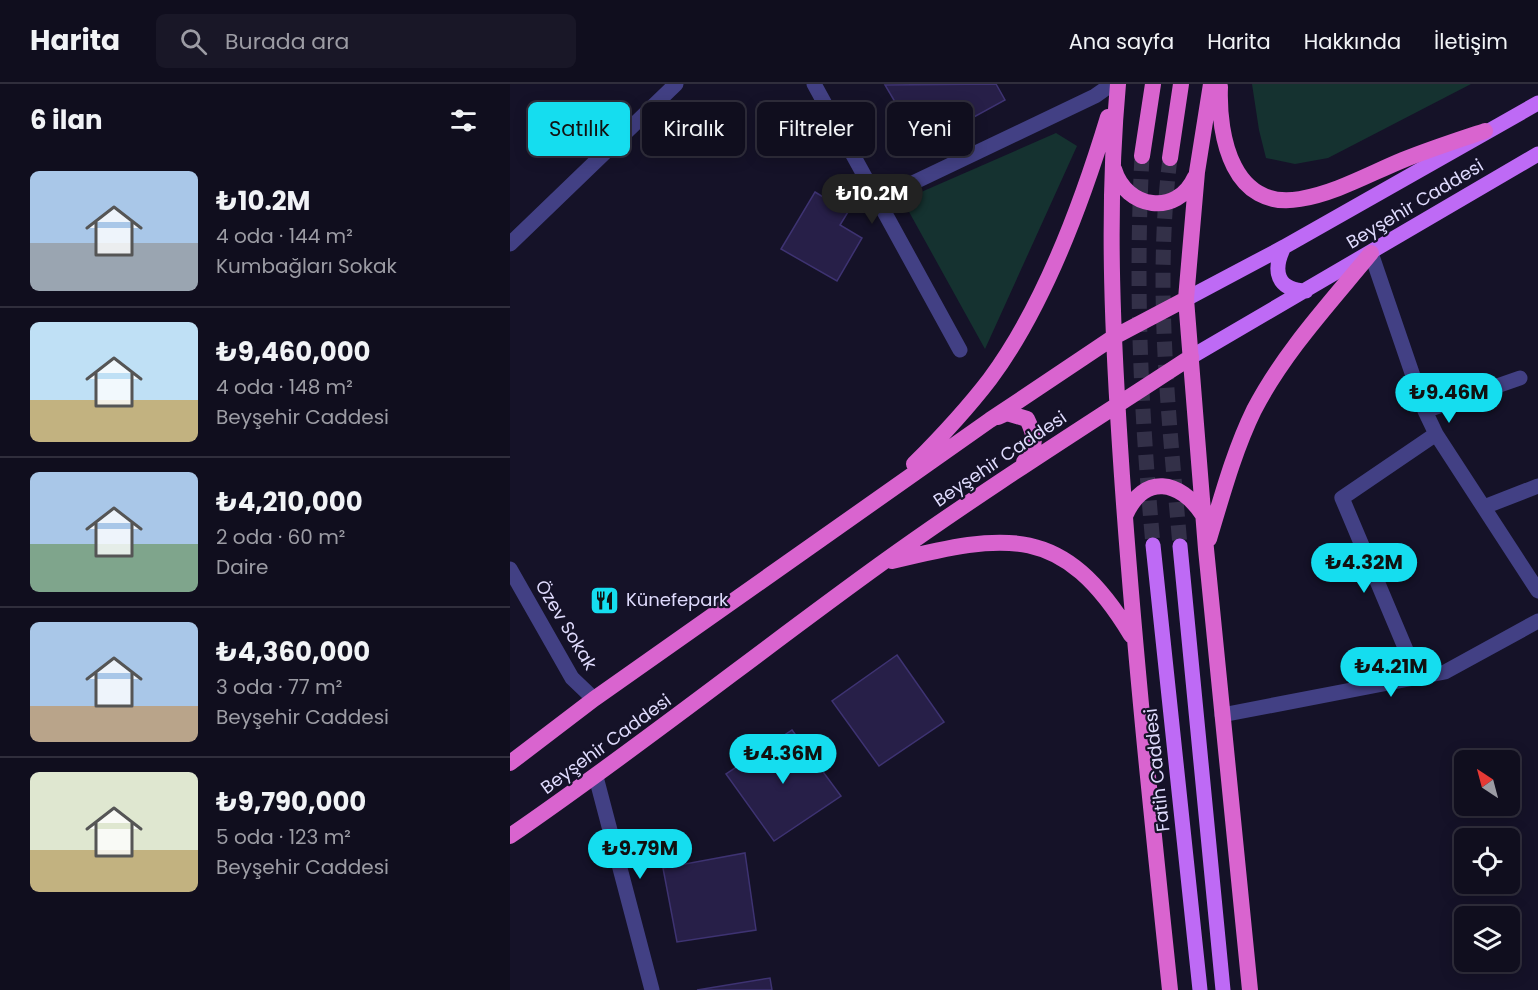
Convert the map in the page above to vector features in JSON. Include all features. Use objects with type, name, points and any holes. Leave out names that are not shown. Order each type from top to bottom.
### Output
[{"type":"highway","points":[[1118,84],[1111,160],[1117,405],[1134,638],[1170,990]]},
{"type":"highway","points":[[881,498],[965,410],[1013,345],[1037,303],[1091,170],[1118,84]]},
{"type":"highway","points":[[1142,156],[1153,84]]},
{"type":"highway","points":[[1170,158],[1181,84]]},
{"type":"highway","points":[[1211,84],[1197,172],[1186,299],[1206,549],[1250,990]]},
{"type":"highway","points":[[1220,84],[1221,128],[1229,158],[1253,189],[1261,195],[1278,199],[1298,200],[1327,192],[1404,159],[1485,131]]},
{"type":"highway","points":[[1111,160],[1122,188],[1144,202],[1162,203],[1182,195],[1191,187],[1197,172]]},
{"type":"highway","points":[[1206,549],[1236,452],[1266,388],[1297,344],[1371,253]]},
{"type":"highway","name":"Beyşehir Caddesi","points":[[510,763],[594,699],[990,420],[1114,337],[1186,299]]},
{"type":"highway","name":"Beyşehir Caddesi","points":[[510,836],[596,777],[882,563],[1015,471],[1191,357]]},
{"type":"highway","points":[[990,420],[1007,413],[1018,414],[1027,419],[1034,432],[1035,443],[1028,458],[1015,471]]},
{"type":"highway","points":[[1125,516],[1130,505],[1137,498],[1155,488],[1164,486],[1187,495],[1203,516]]},
{"type":"highway","points":[[882,563],[969,543],[1017,543],[1042,549],[1064,558],[1094,581],[1134,638]]},
{"type":"main road","name":"Beyşehir Caddesi","points":[[1186,299],[1284,247],[1538,103]]},
{"type":"main road","name":"Beyşehir Caddesi","points":[[1191,357],[1538,154]]},
{"type":"main road","points":[[1284,247],[1279,257],[1278,273],[1283,284],[1293,290],[1306,291]]},
{"type":"main road","name":"Fatih Caddesi","points":[[1153,545],[1200,990]]},
{"type":"main road","points":[[1180,546],[1223,990]]},
{"type":"street","points":[[510,244],[676,84]]},
{"type":"street","points":[[814,84],[960,350]]},
{"type":"street","points":[[877,200],[1095,96],[1112,84]]},
{"type":"street","points":[[1371,253],[1425,411],[1436,434],[1538,591]]},
{"type":"street","points":[[1425,411],[1520,378]]},
{"type":"street","points":[[1417,676],[1341,498],[1436,434]]},
{"type":"street","points":[[1484,507],[1538,486]]},
{"type":"street","name":"Özev Sokak","points":[[510,569],[572,678],[594,699]]},
{"type":"street","points":[[1222,715],[1445,672],[1538,621]]},
{"type":"street","points":[[596,777],[652,990]]},
{"type":"green space","points":[[1252,84],[1471,84],[1328,158],[1295,164],[1266,158]]},
{"type":"green space","points":[[1056,133],[1077,146],[985,349],[908,210],[912,196]]},
{"type":"building","points":[[996,84],[1005,100],[973,118],[973,102],[895,102],[885,85]]},
{"type":"building","points":[[815,192],[848,212],[840,225],[862,238],[837,281],[781,249]]},
{"type":"building","points":[[897,655],[944,722],[879,766],[832,701]]},
{"type":"building","points":[[792,730],[841,796],[774,841],[726,774]]},
{"type":"building","points":[[745,853],[756,930],[677,942],[663,868]]},
{"type":"building","points":[[770,978],[772,990],[697,990]]},
{"type":"tunnel","points":[[1142,156],[1139,255],[1140,351],[1153,545]]},
{"type":"tunnel","points":[[1170,158],[1165,207],[1163,304],[1180,546]]},
{"type":"place","name":"Künefepark","points":[[605,600]]}]
